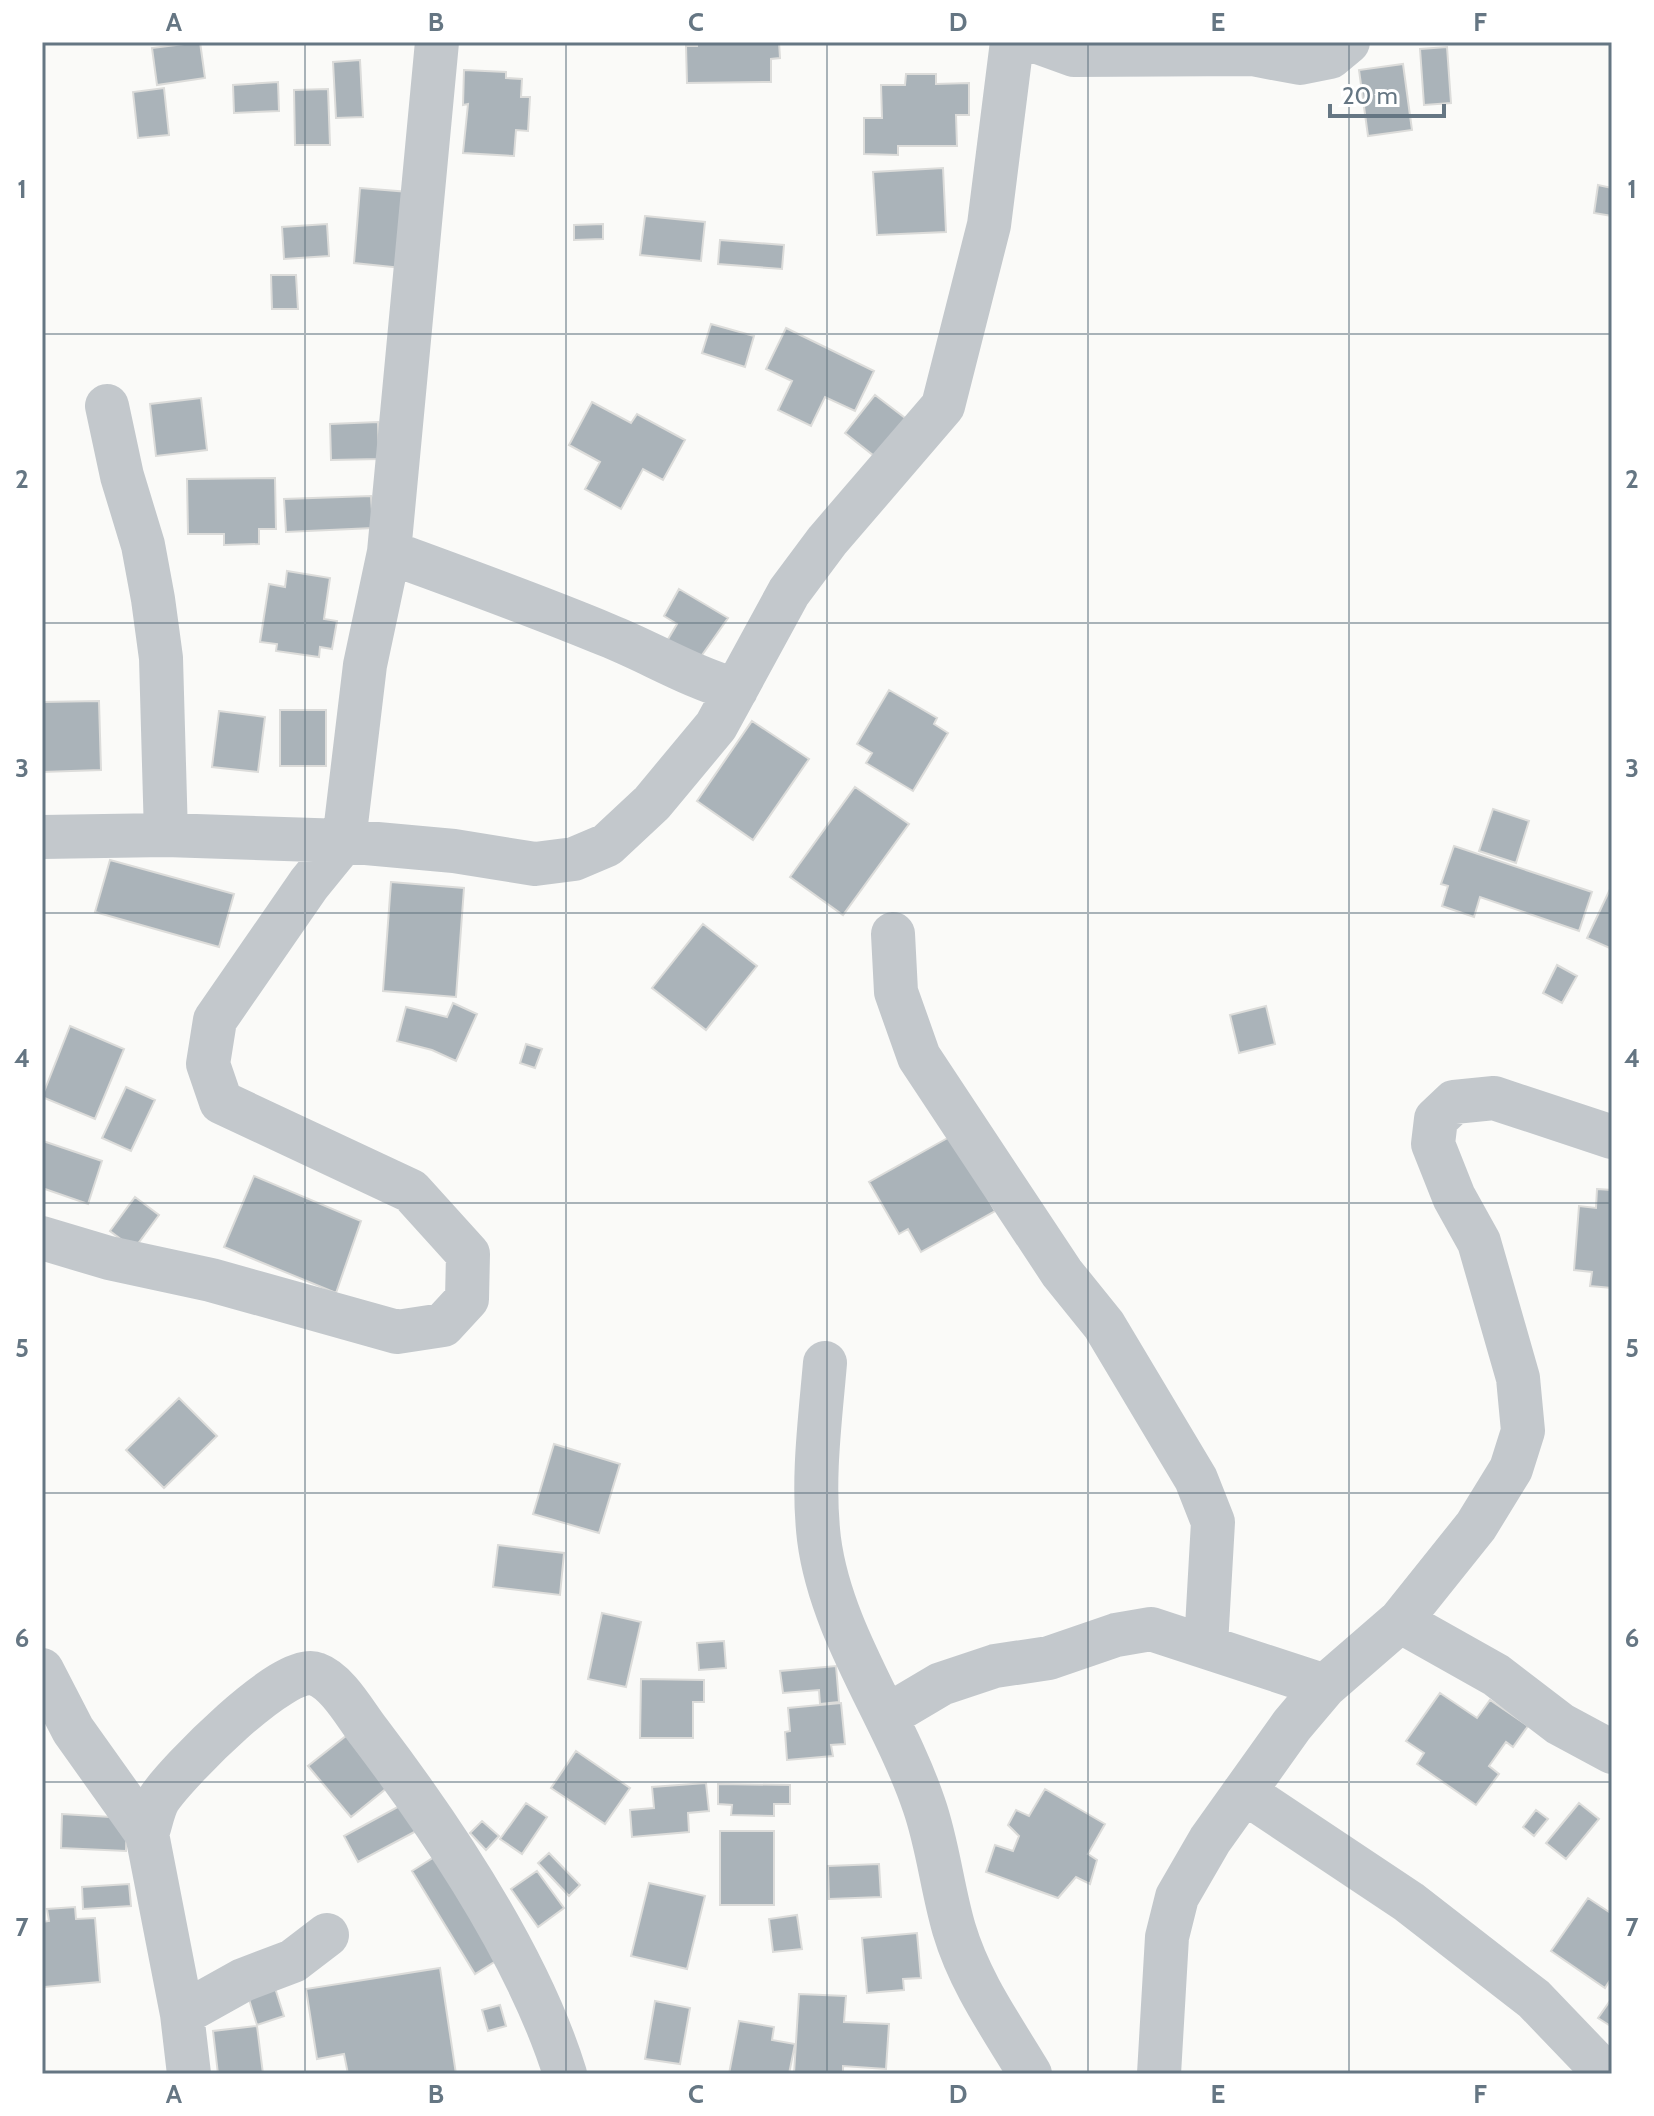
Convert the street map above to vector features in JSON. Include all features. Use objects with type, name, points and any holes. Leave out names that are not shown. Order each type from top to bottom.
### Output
[{"type":"street","points":[[42,1238],[109,1258],[211,1280],[397,1332],[443,1325],[467,1299],[468,1254],[411,1191],[221,1102],[208,1064],[215,1020],[309,884],[344,841],[365,665],[389,552],[437,42]]},
{"type":"street","points":[[42,837],[166,835],[344,841],[454,851],[535,864],[574,859],[607,845],[652,803],[716,726],[789,592],[827,541],[943,406],[989,225],[1012,42]]},
{"type":"street","points":[[1038,42],[1074,55],[1252,54],[1300,63],[1330,57],[1348,42]]},
{"type":"street","points":[[107,406],[122,476],[143,545],[153,599],[161,658],[166,835]]},
{"type":"street","points":[[389,552],[612,636],[695,678],[736,690]]},
{"type":"street","points":[[893,934],[896,992],[919,1057],[1062,1273],[1104,1325],[1196,1479],[1213,1522],[1206,1645]]},
{"type":"street","points":[[1159,2074],[1167,1937],[1177,1897],[1259,1767],[1325,1686],[1400,1621],[1476,1526],[1511,1469],[1523,1431],[1518,1378],[1479,1242],[1454,1197],[1433,1144],[1436,1119],[1454,1102],[1494,1098],[1612,1137]]},
{"type":"street","points":[[825,1363],[815,1486],[819,1542],[838,1609],[924,1805],[954,1929],[972,1977],[1030,2074]]},
{"type":"street","points":[[1400,1621],[1452,1654],[1496,1675],[1560,1724],[1612,1752]]},
{"type":"street","points":[[887,1716],[941,1684],[995,1666],[1049,1658],[1116,1635],[1151,1629],[1325,1686]]},
{"type":"street","points":[[42,1670],[73,1730],[147,1834],[182,2014],[189,2074]]},
{"type":"street","points":[[147,1834],[158,1801],[212,1740],[259,1700],[300,1672],[316,1673],[339,1692],[404,1779],[499,1927],[565,2074]]},
{"type":"street","points":[[1244,1792],[1409,1902],[1534,1999],[1606,2074]]},
{"type":"street","points":[[182,2014],[243,1980],[293,1961],[327,1935]]},
{"type":"building","points":[[200,42],[205,78],[157,85],[152,48]]},
{"type":"building","points":[[697,42],[779,42],[780,58],[771,59],[771,82],[687,83],[686,46],[697,46]]},
{"type":"building","points":[[1447,47],[1451,103],[1424,105],[1420,49]]},
{"type":"building","points":[[360,60],[363,117],[336,118],[333,62]]},
{"type":"building","points":[[1403,64],[1412,130],[1368,136],[1359,70]]},
{"type":"building","points":[[464,70],[506,72],[506,78],[522,79],[521,97],[530,97],[528,131],[516,130],[514,156],[463,153],[468,104],[463,105]]},
{"type":"building","points":[[906,74],[936,74],[936,84],[969,83],[969,115],[956,115],[957,146],[898,146],[898,155],[864,154],[864,118],[882,118],[881,85],[905,85]]},
{"type":"building","points":[[278,82],[279,111],[234,113],[233,85]]},
{"type":"building","points":[[164,88],[169,135],[138,138],[133,92]]},
{"type":"building","points":[[328,89],[330,145],[295,145],[294,90]]},
{"type":"building","points":[[943,168],[946,232],[877,235],[873,172]]},
{"type":"building","points":[[1598,185],[1612,188],[1612,216],[1594,213]]},
{"type":"building","points":[[360,188],[409,192],[402,268],[354,263]]},
{"type":"building","points":[[645,216],[705,222],[701,261],[640,255]]},
{"type":"building","points":[[327,224],[329,256],[284,259],[282,227]]},
{"type":"building","points":[[603,224],[603,239],[574,240],[574,225]]},
{"type":"building","points":[[720,240],[784,245],[782,269],[718,264]]},
{"type":"building","points":[[271,275],[296,275],[298,309],[272,309]]},
{"type":"building","points":[[711,324],[754,336],[745,367],[702,353]]},
{"type":"building","points":[[786,328],[874,371],[855,411],[825,397],[811,426],[778,410],[792,381],[766,369]]},
{"type":"building","points":[[875,395],[909,421],[878,459],[845,433]]},
{"type":"building","points":[[201,398],[207,450],[156,456],[150,404]]},
{"type":"building","points":[[592,402],[631,423],[637,414],[685,440],[663,480],[643,469],[621,509],[585,489],[600,462],[569,445]]},
{"type":"building","points":[[378,422],[379,459],[331,460],[330,424]]},
{"type":"building","points":[[275,478],[276,529],[259,529],[259,544],[224,545],[224,534],[188,534],[187,479]]},
{"type":"building","points":[[371,496],[373,528],[286,532],[284,499]]},
{"type":"building","points":[[287,571],[330,578],[324,619],[337,621],[332,649],[320,647],[319,657],[276,651],[277,644],[260,642],[269,584],[285,587]]},
{"type":"building","points":[[679,589],[728,618],[695,665],[664,646],[677,624],[664,616]]},
{"type":"building","points":[[889,690],[937,718],[934,724],[948,733],[913,791],[866,763],[872,753],[857,744]]},
{"type":"building","points":[[99,701],[101,770],[42,772],[42,702]]},
{"type":"building","points":[[280,710],[326,710],[326,766],[280,766]]},
{"type":"building","points":[[219,711],[265,717],[258,772],[212,767]]},
{"type":"building","points":[[752,721],[809,759],[753,840],[697,801]]},
{"type":"building","points":[[855,787],[909,824],[843,915],[790,877]]},
{"type":"building","points":[[1493,809],[1529,821],[1516,863],[1479,851]]},
{"type":"building","points":[[1454,846],[1592,892],[1579,931],[1480,897],[1474,917],[1442,906],[1448,886],[1441,884]]},
{"type":"building","points":[[110,860],[234,894],[219,947],[95,912]]},
{"type":"building","points":[[391,882],[464,888],[456,997],[383,991]]},
{"type":"building","points":[[1612,885],[1612,949],[1587,938]]},
{"type":"building","points":[[703,924],[757,966],[706,1030],[652,988]]},
{"type":"building","points":[[1557,965],[1577,976],[1562,1003],[1543,993]]},
{"type":"building","points":[[453,1003],[477,1014],[456,1061],[432,1050],[397,1041],[406,1007],[447,1017]]},
{"type":"building","points":[[1266,1006],[1275,1044],[1239,1053],[1230,1015]]},
{"type":"building","points":[[70,1026],[124,1049],[95,1119],[42,1097]]},
{"type":"building","points":[[526,1044],[542,1049],[535,1068],[520,1063]]},
{"type":"building","points":[[126,1087],[155,1100],[131,1151],[102,1138]]},
{"type":"building","points":[[953,1135],[995,1211],[921,1252],[908,1229],[899,1234],[869,1182]]},
{"type":"building","points":[[43,1141],[102,1161],[88,1204],[42,1188]]},
{"type":"building","points":[[254,1176],[361,1221],[336,1293],[224,1247]]},
{"type":"building","points":[[1597,1189],[1612,1190],[1612,1288],[1590,1286],[1592,1272],[1574,1270],[1579,1206],[1596,1208]]},
{"type":"building","points":[[135,1197],[159,1215],[134,1249],[110,1231]]},
{"type":"building","points":[[179,1398],[217,1436],[164,1488],[126,1450]]},
{"type":"building","points":[[554,1444],[620,1464],[599,1533],[533,1514]]},
{"type":"building","points":[[498,1545],[564,1553],[560,1595],[493,1587]]},
{"type":"building","points":[[602,1613],[641,1622],[626,1687],[588,1679]]},
{"type":"building","points":[[724,1641],[726,1668],[699,1670],[697,1643]]},
{"type":"building","points":[[836,1666],[839,1702],[820,1704],[819,1690],[783,1693],[780,1671]]},
{"type":"building","points":[[641,1679],[704,1680],[704,1702],[693,1702],[693,1738],[640,1738]]},
{"type":"building","points":[[1440,1693],[1477,1718],[1490,1700],[1528,1726],[1513,1747],[1506,1742],[1489,1766],[1499,1774],[1476,1805],[1417,1764],[1424,1753],[1406,1741]]},
{"type":"building","points":[[841,1703],[845,1744],[831,1745],[833,1756],[787,1760],[785,1732],[790,1731],[788,1708]]},
{"type":"building","points":[[351,1732],[393,1783],[351,1817],[308,1766]]},
{"type":"building","points":[[576,1751],[630,1788],[605,1824],[551,1788]]},
{"type":"building","points":[[706,1783],[709,1811],[688,1813],[689,1832],[632,1837],[630,1810],[654,1808],[652,1787]]},
{"type":"building","points":[[718,1784],[790,1785],[790,1804],[774,1804],[774,1816],[731,1815],[732,1805],[718,1804]]},
{"type":"building","points":[[1045,1789],[1105,1824],[1088,1854],[1097,1860],[1090,1884],[1076,1877],[1058,1898],[986,1872],[995,1845],[1013,1851],[1019,1836],[1008,1825],[1016,1810],[1029,1816]]},
{"type":"building","points":[[405,1803],[420,1829],[358,1862],[344,1836]]},
{"type":"building","points":[[526,1803],[547,1817],[522,1854],[500,1839]]},
{"type":"building","points":[[1579,1803],[1599,1819],[1566,1859],[1546,1843]]},
{"type":"building","points":[[1536,1810],[1548,1819],[1534,1836],[1523,1827]]},
{"type":"building","points":[[62,1814],[127,1818],[126,1851],[61,1848]]},
{"type":"building","points":[[482,1821],[499,1836],[486,1850],[470,1833]]},
{"type":"building","points":[[720,1831],[774,1831],[774,1905],[720,1905]]},
{"type":"building","points":[[444,1851],[507,1954],[475,1974],[412,1871]]},
{"type":"building","points":[[549,1853],[580,1885],[569,1896],[538,1863]]},
{"type":"building","points":[[879,1864],[881,1897],[829,1899],[828,1866]]},
{"type":"building","points":[[537,1871],[564,1908],[538,1927],[511,1889]]},
{"type":"building","points":[[649,1883],[705,1896],[687,1969],[631,1956]]},
{"type":"building","points":[[129,1884],[131,1906],[83,1909],[82,1887]]},
{"type":"building","points":[[1588,1898],[1612,1914],[1612,1977],[1605,1988],[1551,1951]]},
{"type":"building","points":[[75,1907],[76,1919],[95,1918],[100,1982],[44,1987],[42,1922],[49,1921],[47,1909]]},
{"type":"building","points":[[797,1915],[802,1949],[773,1952],[769,1919]]},
{"type":"building","points":[[917,1933],[921,1978],[903,1979],[904,1990],[867,1993],[862,1938]]},
{"type":"building","points":[[440,1968],[456,2074],[348,2074],[344,2054],[317,2059],[306,1989]]},
{"type":"building","points":[[275,1988],[284,2016],[257,2025],[248,1996]]},
{"type":"building","points":[[799,1994],[846,1996],[844,2022],[889,2024],[886,2069],[843,2066],[843,2074],[794,2074]]},
{"type":"building","points":[[1612,1998],[1612,2027],[1598,2018]]},
{"type":"building","points":[[655,2001],[690,2008],[680,2064],[645,2059]]},
{"type":"building","points":[[500,2005],[506,2026],[488,2031],[482,2010]]},
{"type":"building","points":[[739,2021],[774,2027],[772,2040],[795,2044],[789,2074],[729,2074]]},
{"type":"building","points":[[257,2026],[263,2074],[218,2074],[213,2031]]}]
